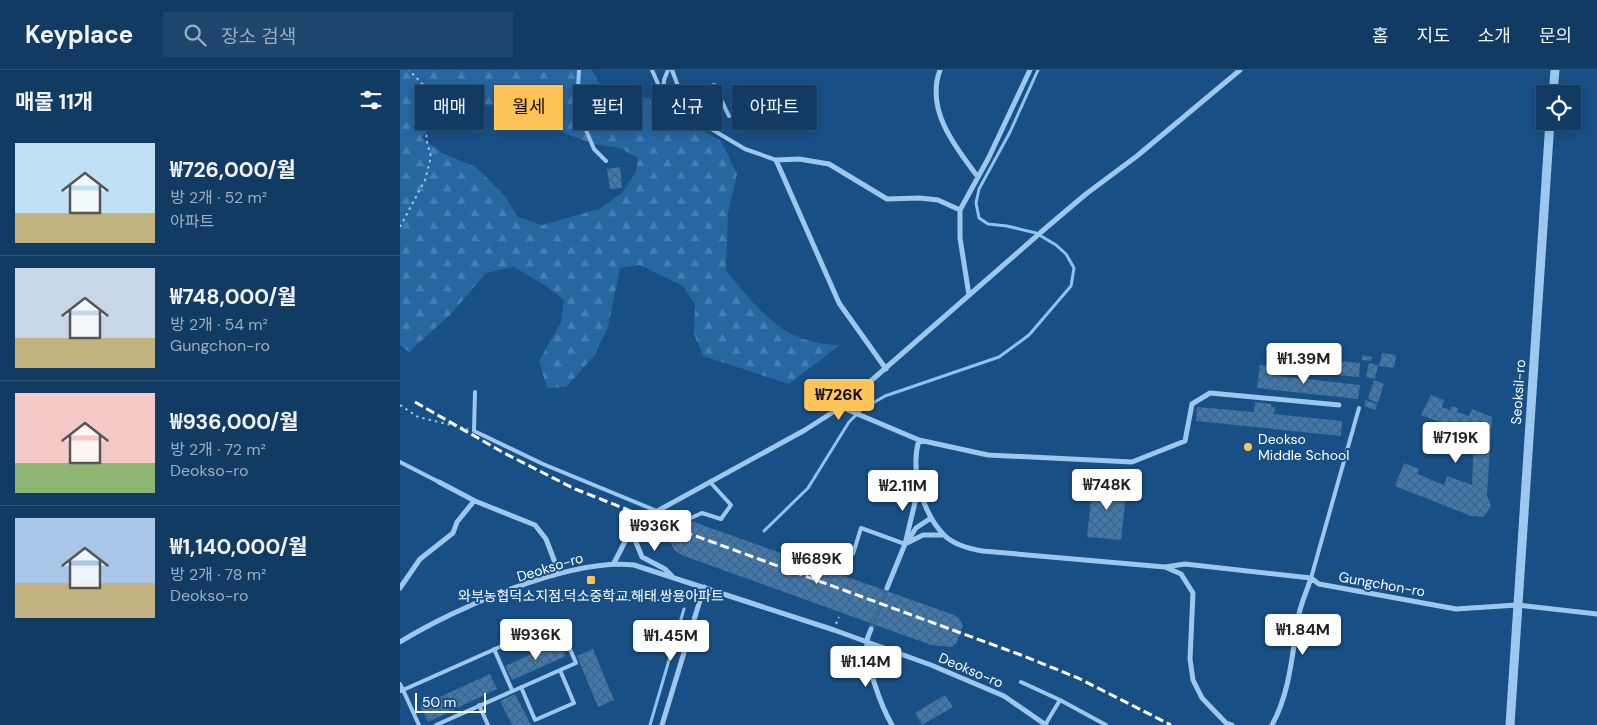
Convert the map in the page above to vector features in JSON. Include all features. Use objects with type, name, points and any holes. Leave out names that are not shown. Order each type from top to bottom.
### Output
[{"type":"street","points":[[940,70],[938,104],[945,131],[978,177]]},
{"type":"street","points":[[969,295],[960,238],[960,210],[1030,70]]},
{"type":"street","points":[[614,563],[632,528],[636,525],[657,511],[806,430],[842,407],[1047,227],[1086,194],[1137,156],[1240,70]]},
{"type":"street","points":[[1554,85],[1556,70]]},
{"type":"street","name":"Seoksil-ro","points":[[1510,725],[1549,130]]},
{"type":"street","points":[[886,369],[839,303],[776,160],[799,159],[829,164],[887,199],[920,198],[938,200],[960,210]]},
{"type":"street","points":[[842,407],[919,440],[988,455],[1132,462],[1185,441],[1192,404],[1210,393],[1340,405]]},
{"type":"street","points":[[919,440],[915,454],[925,506],[931,518],[944,535]]},
{"type":"street","points":[[439,482],[474,501],[535,525],[546,539],[559,573]]},
{"type":"street","points":[[887,588],[905,544],[920,484]]},
{"type":"street","points":[[400,588],[420,559],[453,533],[457,522],[474,501]]},
{"type":"street","points":[[905,544],[916,528],[931,518]]},
{"type":"street","points":[[636,525],[635,540],[642,557],[665,569],[674,578]]},
{"type":"street","points":[[905,544],[923,534],[944,535]]},
{"type":"street","name":"Gungchon-ro","points":[[944,535],[967,548],[983,551],[1165,567],[1185,564],[1311,578],[1319,584],[1456,609],[1518,605],[1597,614]]},
{"type":"street","name":"Deokso-ro","points":[[400,642],[472,604],[559,573],[614,563],[634,565],[867,641],[1004,696],[1046,725]]},
{"type":"street","points":[[1165,567],[1181,574],[1194,593],[1190,659],[1193,680],[1202,698],[1226,722],[1232,725]]},
{"type":"street","points":[[1272,725],[1279,713],[1292,665],[1298,616],[1311,578]]},
{"type":"street","points":[[662,725],[704,587]]},
{"type":"street","points":[[1589,613],[1597,609]]},
{"type":"street","points":[[871,629],[867,641],[870,669],[884,712],[892,725]]},
{"type":"lane","points":[[578,70],[577,109],[594,149],[606,161]]},
{"type":"lane","points":[[652,70],[659,85]]},
{"type":"lane","points":[[664,85],[668,70]]},
{"type":"lane","points":[[672,70],[681,94],[686,96],[714,85],[728,116]]},
{"type":"lane","points":[[713,130],[745,149],[776,160]]},
{"type":"lane","points":[[475,392],[474,431],[551,467],[657,511]]},
{"type":"lane","points":[[1311,578],[1359,408]]},
{"type":"lane","points":[[400,462],[439,482]]},
{"type":"lane","points":[[684,521],[702,513],[721,519],[730,505],[711,483]]},
{"type":"lane","points":[[853,554],[862,528],[905,544]]},
{"type":"lane","points":[[401,690],[558,621],[576,663],[512,690],[438,725]]},
{"type":"lane","points":[[494,649],[512,690]]},
{"type":"lane","points":[[521,687],[535,720],[574,703],[560,670]]},
{"type":"lane","points":[[1022,682],[1106,725]]},
{"type":"lane","points":[[400,684],[401,690],[419,725]]},
{"type":"lane","points":[[1046,725],[1060,700]]},
{"type":"lane","points":[[479,705],[488,725]]},
{"type":"path","points":[[400,227],[425,180],[431,157],[426,138],[435,97],[409,70]]},
{"type":"path","points":[[400,405],[418,417],[474,431]]},
{"type":"green space","points":[[400,70],[592,70],[600,85],[573,85],[573,130],[642,130],[642,97],[652,100],[652,130],[703,130],[721,141],[737,174],[728,213],[726,271],[762,312],[788,332],[803,339],[840,345],[789,384],[703,356],[694,334],[695,305],[683,286],[640,265],[620,268],[608,327],[594,356],[566,387],[547,388],[539,361],[561,322],[564,300],[546,286],[514,267],[486,273],[451,314],[409,352],[400,345]],"holes":[[[415,85],[484,85],[484,106],[494,105],[494,85],[563,85],[563,130],[559,130],[594,144],[620,148],[638,158],[636,172],[622,193],[599,209],[542,225],[518,217],[504,195],[476,167],[442,153],[422,138],[428,130],[415,130]]]},
{"type":"building","points":[[620,167],[622,188],[610,189],[607,169]]},
{"type":"building","points":[[1382,353],[1396,355],[1394,368],[1379,366]]},
{"type":"building","points":[[1362,355],[1372,357],[1371,361],[1362,360]]},
{"type":"building","points":[[1314,359],[1331,360],[1330,371],[1313,370]]},
{"type":"building","points":[[1338,361],[1360,363],[1359,377],[1337,375]]},
{"type":"building","points":[[1369,363],[1378,365],[1375,379],[1366,377]]},
{"type":"building","points":[[1260,365],[1280,367],[1279,376],[1360,385],[1358,399],[1257,388]]},
{"type":"building","points":[[1374,380],[1384,384],[1378,403],[1368,399]]},
{"type":"building","points":[[1431,395],[1444,400],[1442,407],[1450,410],[1452,406],[1458,408],[1457,412],[1469,416],[1472,409],[1492,417],[1487,495],[1491,506],[1484,517],[1471,516],[1395,486],[1404,463],[1419,469],[1417,474],[1444,485],[1447,476],[1472,485],[1474,435],[1421,415]]},
{"type":"building","points":[[1366,400],[1377,404],[1375,410],[1364,406]]},
{"type":"building","points":[[1255,402],[1271,404],[1271,407],[1275,407],[1274,414],[1342,421],[1341,436],[1196,421],[1197,407],[1254,412]]},
{"type":"building","points":[[1093,482],[1127,485],[1121,540],[1087,537]]},
{"type":"building","points":[[691,521],[954,615],[959,618],[963,626],[956,644],[951,647],[931,645],[684,556],[674,550],[671,543],[679,523]]},
{"type":"building","points":[[560,641],[566,656],[512,680],[505,666]]},
{"type":"building","points":[[593,649],[614,700],[598,707],[577,656]]},
{"type":"building","points":[[490,674],[497,689],[428,722],[420,706]]},
{"type":"building","points":[[515,694],[531,725],[512,725],[500,701]]},
{"type":"building","points":[[945,695],[953,707],[922,725],[915,713]]},
{"type":"waterway","points":[[764,531],[808,488],[849,422],[861,410],[885,396],[999,357],[1029,335],[1071,286],[1074,268],[1066,254],[1056,245],[1036,233],[1007,226],[988,224],[979,218],[976,203],[979,189],[1010,132],[1038,70]]},
{"type":"waterway","points":[[650,725],[684,609]]},
{"type":"tunnel","points":[[871,629],[887,588]]},
{"type":"railway","points":[[415,402],[504,453],[575,489],[674,528],[1021,655],[1078,678],[1171,725]]},
{"type":"place","name":"Deokso Middle School","points":[[1248,447]]},
{"type":"place","name":"와부농협덕소지점.덕소중학교.해태.쌍용아파트","points":[[591,580]]}]
